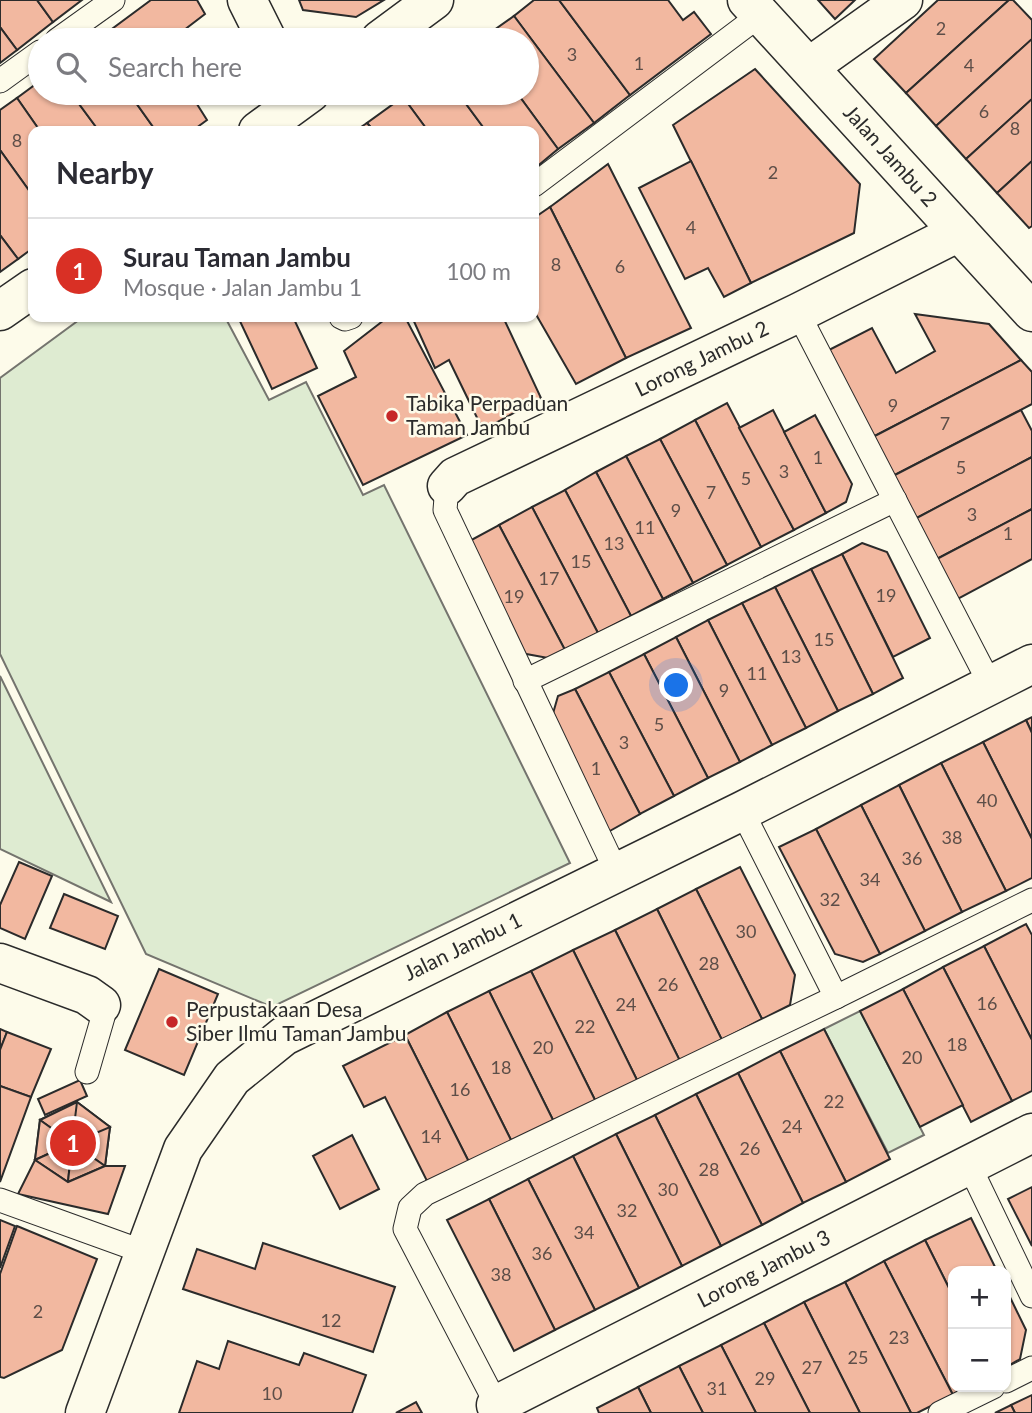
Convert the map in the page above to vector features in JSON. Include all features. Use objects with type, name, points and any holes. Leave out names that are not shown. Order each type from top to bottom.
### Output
[{"type":"street","points":[[247,0],[261,28]]},
{"type":"street","points":[[396,28],[434,0]]},
{"type":"street","points":[[809,67],[903,0]]},
{"type":"street","name":"Jalan Jambu 2","points":[[753,8],[1032,312]]},
{"type":"street","points":[[264,126],[289,105]]},
{"type":"street","name":"Lorong Jambu 2","points":[[447,486],[455,477],[798,313],[959,232]]},
{"type":"street","points":[[0,312],[28,292]]},
{"type":"street","name":"Jalan Jambu 1","points":[[85,1413],[183,1150],[232,1078],[284,1036],[742,811],[1032,664]]},
{"type":"street","points":[[0,963],[87,995],[101,1005]]},
{"type":"street","name":"Lorong Jambu 3","points":[[498,1409],[1032,1133]]},
{"type":"lane","points":[[74,28],[113,0]]},
{"type":"lane","points":[[539,181],[753,8]]},
{"type":"lane","points":[[0,81],[28,61]]},
{"type":"lane","points":[[798,313],[990,684]]},
{"type":"lane","points":[[447,486],[445,510],[616,871]]},
{"type":"lane","points":[[526,681],[895,500]]},
{"type":"lane","points":[[742,811],[836,997]]},
{"type":"lane","points":[[498,1409],[405,1229],[410,1208],[425,1194],[1032,900]]},
{"type":"lane","points":[[87,1072],[103,1017],[101,1005]]},
{"type":"lane","points":[[969,1165],[1032,1296]]},
{"type":"lane","points":[[0,1200],[144,1252]]},
{"type":"lane","points":[[1011,1378],[1032,1368]]},
{"type":"lane","points":[[940,1413],[983,1392]]},
{"type":"green space","points":[[76,322],[228,322],[269,400],[306,382],[363,495],[384,485],[570,863],[272,1007],[146,954],[0,654],[0,378]]},
{"type":"green space","points":[[0,676],[111,902],[0,849]]},
{"type":"green space","points":[[860,1011],[924,1135],[888,1153],[824,1029]]},
{"type":"building","points":[[0,0],[37,0],[53,22],[45,28],[28,28],[28,41],[17,50],[0,27]]},
{"type":"building","points":[[37,0],[82,0],[53,22]]},
{"type":"building","points":[[151,0],[197,0],[205,14],[187,28],[113,28]]},
{"type":"building","points":[[299,0],[384,0],[356,17],[303,10]]},
{"type":"building","points":[[534,0],[559,0],[630,95],[594,123],[539,49],[539,28],[523,28],[514,16]]},
{"type":"building","points":[[559,0],[668,0],[683,20],[694,12],[711,34],[630,95]]},
{"type":"building","points":[[818,0],[855,0],[835,19]]},
{"type":"building","points":[[938,0],[1009,0],[906,93],[874,59]]},
{"type":"building","points":[[1009,0],[1013,0],[1032,20],[1032,39],[936,126],[906,93]]},
{"type":"building","points":[[514,16],[523,28],[497,28]]},
{"type":"building","points":[[0,27],[17,50],[0,63]]},
{"type":"building","points":[[1032,39],[1032,99],[966,159],[936,126]]},
{"type":"building","points":[[539,49],[594,123],[558,149],[526,105],[539,105]]},
{"type":"building","points":[[755,69],[860,184],[854,233],[751,283],[673,125]]},
{"type":"building","points":[[28,90],[28,105],[80,105],[95,126],[37,126],[17,98]]},
{"type":"building","points":[[17,98],[37,126],[28,126],[28,189],[0,150],[0,110]]},
{"type":"building","points":[[1032,99],[1032,161],[997,193],[966,159]]},
{"type":"building","points":[[80,105],[138,105],[152,126],[95,126]]},
{"type":"building","points":[[138,105],[198,105],[207,120],[199,126],[152,126]]},
{"type":"building","points":[[392,105],[409,105],[424,126],[370,126],[367,123]]},
{"type":"building","points":[[409,105],[467,105],[482,126],[424,126]]},
{"type":"building","points":[[467,105],[526,105],[558,149],[539,165],[539,126],[482,126]]},
{"type":"building","points":[[0,150],[28,189],[28,252],[18,259],[0,235]]},
{"type":"building","points":[[691,161],[751,283],[724,297],[708,268],[685,279],[639,188]]},
{"type":"building","points":[[1032,161],[1032,226],[1029,228],[997,193]]},
{"type":"building","points":[[608,164],[691,328],[626,358],[550,207]]},
{"type":"building","points":[[550,207],[626,358],[576,384],[539,320],[539,215]]},
{"type":"building","points":[[0,235],[18,259],[0,272]]},
{"type":"building","points":[[915,314],[989,324],[1021,360],[869,439],[825,352],[872,328],[896,373],[935,351]]},
{"type":"building","points":[[240,322],[295,322],[317,368],[272,389]]},
{"type":"building","name":"Tabika Perpaduan Taman Jambu","points":[[382,322],[408,322],[467,435],[363,485],[318,396],[356,377],[344,351]]},
{"type":"building","points":[[414,322],[505,322],[541,398],[483,430],[449,360],[435,368]]},
{"type":"building","points":[[1021,360],[1032,372],[1032,404],[889,478],[869,439]]},
{"type":"building","points":[[727,403],[794,530],[761,547],[695,420]]},
{"type":"building","points":[[773,410],[826,513],[794,530],[739,428]]},
{"type":"building","points":[[1021,410],[1032,431],[1032,457],[911,521],[889,478]]},
{"type":"building","points":[[815,415],[852,484],[846,502],[826,513],[784,432]]},
{"type":"building","points":[[695,420],[761,547],[727,565],[660,439]]},
{"type":"building","points":[[660,439],[727,565],[693,583],[626,456]]},
{"type":"building","points":[[626,456],[693,583],[663,599],[596,472]]},
{"type":"building","points":[[1032,457],[1032,509],[933,561],[911,521]]},
{"type":"building","points":[[596,472],[663,599],[631,616],[565,490]]},
{"type":"building","points":[[565,490],[631,616],[598,633],[532,507]]},
{"type":"building","points":[[532,507],[598,633],[565,650],[499,525]]},
{"type":"building","points":[[1032,509],[1032,559],[954,601],[933,561]]},
{"type":"building","points":[[499,525],[565,650],[548,658],[521,653],[464,544]]},
{"type":"building","points":[[862,543],[887,552],[930,638],[893,657],[842,554]]},
{"type":"building","points":[[842,554],[903,678],[873,694],[811,569]]},
{"type":"building","points":[[811,569],[873,694],[838,711],[775,587]]},
{"type":"building","points":[[775,587],[838,711],[806,728],[742,603]]},
{"type":"building","points":[[742,603],[806,728],[772,745],[708,620]]},
{"type":"building","points":[[708,620],[772,745],[740,762],[676,637]]},
{"type":"building","points":[[676,637],[740,762],[708,778],[644,654]]},
{"type":"building","points":[[644,654],[708,778],[674,796],[609,672]]},
{"type":"building","points":[[609,672],[674,796],[640,814],[575,689]]},
{"type":"building","points":[[575,689],[640,814],[608,832],[550,724],[558,696]]},
{"type":"building","points":[[1032,717],[1032,733],[1026,720]]},
{"type":"building","points":[[1026,720],[1032,733],[1032,839],[983,742]]},
{"type":"building","points":[[983,742],[1032,839],[1032,878],[1006,891],[941,763]]},
{"type":"building","points":[[941,763],[1006,891],[962,912],[899,785]]},
{"type":"building","points":[[899,785],[962,912],[925,931],[861,805]]},
{"type":"building","points":[[861,805],[925,931],[880,954],[816,829]]},
{"type":"building","points":[[816,829],[880,954],[863,962],[835,954],[779,847]]},
{"type":"building","points":[[19,862],[52,876],[25,939],[0,928],[0,905]]},
{"type":"building","points":[[740,867],[795,975],[790,1005],[762,1019],[696,889]]},
{"type":"building","points":[[696,889],[762,1019],[722,1040],[657,909]]},
{"type":"building","points":[[64,894],[118,916],[105,949],[50,928]]},
{"type":"building","points":[[657,909],[722,1040],[680,1061],[615,930]]},
{"type":"building","points":[[1026,924],[1032,935],[1032,1040],[984,946]]},
{"type":"building","points":[[615,930],[680,1061],[638,1082],[573,950]]},
{"type":"building","points":[[984,946],[1032,1040],[1032,1091],[1012,1101],[943,967]]},
{"type":"building","points":[[573,950],[638,1082],[597,1104],[531,971]]},
{"type":"building","points":[[943,967],[1012,1101],[971,1122],[903,989]]},
{"type":"building","name":"Perpustakaan Desa Siber Ilmu Taman Jambu","points":[[159,969],[218,994],[184,1075],[125,1050]]},
{"type":"building","points":[[531,971],[597,1104],[555,1124],[489,991]]},
{"type":"building","points":[[903,989],[963,1105],[920,1127],[860,1011]]},
{"type":"building","points":[[489,991],[555,1124],[514,1146],[447,1012]]},
{"type":"building","points":[[447,1012],[514,1146],[472,1168],[405,1035]]},
{"type":"building","points":[[0,1029],[7,1032],[0,1050]]},
{"type":"building","points":[[824,1029],[890,1159],[846,1182],[780,1051]]},
{"type":"building","points":[[7,1032],[51,1049],[31,1097],[0,1086],[0,1050]]},
{"type":"building","points":[[405,1035],[472,1168],[431,1189],[385,1097],[364,1107],[343,1066]]},
{"type":"building","points":[[780,1051],[846,1182],[803,1203],[738,1073]]},
{"type":"building","points":[[738,1073],[803,1203],[762,1225],[696,1094]]},
{"type":"building","points":[[80,1080],[87,1096],[45,1115],[38,1099]]},
{"type":"building","points":[[0,1086],[31,1097],[0,1182]]},
{"type":"building","points":[[696,1094],[762,1225],[721,1246],[655,1115]]},
{"type":"building","points":[[77,1102],[110,1127],[72,1143]]},
{"type":"building","points":[[77,1102],[110,1127],[105,1166],[68,1182],[35,1160],[40,1120]]},
{"type":"building","points":[[77,1102],[72,1143],[40,1120]]},
{"type":"building","points":[[655,1115],[721,1246],[682,1266],[616,1134]]},
{"type":"building","points":[[40,1120],[72,1143],[35,1160]]},
{"type":"building","points":[[110,1127],[105,1166],[72,1143]]},
{"type":"building","points":[[616,1134],[682,1266],[639,1288],[573,1156]]},
{"type":"building","points":[[352,1135],[379,1189],[340,1209],[313,1156]]},
{"type":"building","points":[[72,1143],[68,1182],[35,1160]]},
{"type":"building","points":[[72,1143],[105,1166],[68,1182]]},
{"type":"building","points":[[573,1156],[639,1288],[595,1310],[528,1179]]},
{"type":"building","points":[[35,1160],[68,1182],[105,1166],[125,1166],[108,1214],[18,1194]]},
{"type":"building","points":[[528,1179],[595,1310],[555,1330],[489,1199]]},
{"type":"building","points":[[1032,1187],[1032,1246],[1008,1199]]},
{"type":"building","points":[[489,1199],[555,1330],[514,1351],[447,1220]]},
{"type":"building","points":[[971,1218],[995,1266],[948,1266],[948,1286],[925,1240]]},
{"type":"building","points":[[0,1220],[15,1226],[0,1268]]},
{"type":"building","points":[[17,1226],[97,1259],[62,1350],[4,1378],[0,1377],[0,1274]]},
{"type":"building","points":[[925,1240],[948,1286],[948,1385],[884,1261]]},
{"type":"building","points":[[263,1243],[395,1287],[373,1352],[183,1289],[197,1249],[255,1269]]},
{"type":"building","points":[[884,1261],[948,1385],[948,1392],[953,1395],[917,1413],[911,1413],[845,1282]]},
{"type":"building","points":[[845,1282],[911,1413],[860,1413],[804,1302]]},
{"type":"building","points":[[1011,1299],[1026,1330],[1020,1359],[1011,1364]]},
{"type":"building","points":[[804,1302],[860,1413],[810,1413],[764,1323]]},
{"type":"building","points":[[764,1323],[810,1413],[756,1413],[721,1345]]},
{"type":"building","points":[[228,1341],[299,1365],[304,1353],[366,1375],[352,1413],[179,1413],[197,1361],[219,1369]]},
{"type":"building","points":[[721,1345],[756,1413],[703,1413],[679,1366]]},
{"type":"building","points":[[679,1366],[703,1413],[651,1413],[638,1387]]},
{"type":"building","points":[[638,1387],[651,1413],[599,1413],[597,1408]]},
{"type":"building","points":[[1032,1395],[1032,1413],[1015,1413],[1011,1405]]},
{"type":"building","points":[[416,1402],[422,1413],[396,1413]]},
{"type":"building","points":[[1011,1405],[1015,1413],[995,1413]]},
{"type":"place","name":"Tabika Perpaduan Taman Jambu","points":[[392,416]]},
{"type":"place","name":"Perpustakaan Desa Siber Ilmu Taman Jambu","points":[[172,1022]]},
{"type":"place","name":"Surau Taman Jambu","points":[[73,1143]]}]
